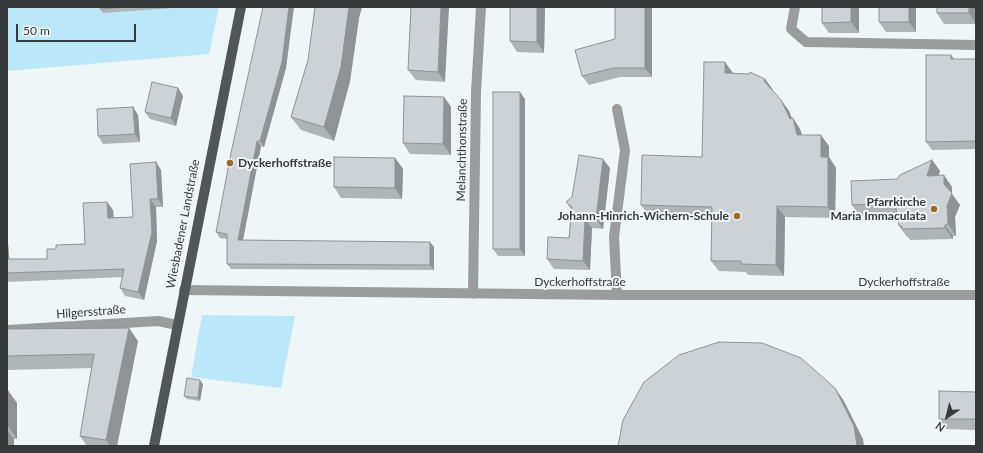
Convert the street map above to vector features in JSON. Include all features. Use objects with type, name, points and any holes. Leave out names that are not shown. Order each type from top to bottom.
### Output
[{"type":"main road","name":"Wiesbadener Landstraße","points":[[154,446],[240,7]]},
{"type":"street","name":"Melanchthonstraße","points":[[474,294],[476,92],[481,7]]},
{"type":"street","points":[[795,7],[791,29],[806,42],[976,45]]},
{"type":"street","points":[[617,110],[625,150],[614,237],[617,295]]},
{"type":"street","name":"Dyckerhoffstraße","points":[[184,290],[617,295],[976,295]]},
{"type":"street","name":"Hilgersstraße","points":[[7,330],[158,321],[177,325]]},
{"type":"shaded area","points":[[7,7],[219,7],[209,54],[7,71]]},
{"type":"shaded area","points":[[202,315],[295,316],[281,388],[191,377]]},
{"type":"building","points":[[100,7],[128,7],[100,9]]},
{"type":"building","points":[[263,7],[289,7],[282,62],[260,141],[257,141],[238,240],[430,242],[430,265],[227,264],[227,234],[216,232],[231,153]]},
{"type":"building","points":[[315,7],[349,7],[341,67],[324,127],[291,117],[308,60]]},
{"type":"building","points":[[411,7],[441,7],[438,72],[408,70]]},
{"type":"building","points":[[510,7],[537,7],[537,42],[510,41]]},
{"type":"building","points":[[615,7],[645,7],[645,68],[613,68],[582,76],[575,50],[615,39]]},
{"type":"building","points":[[822,7],[851,7],[851,22],[822,23]]},
{"type":"building","points":[[879,7],[909,7],[909,22],[879,22]]},
{"type":"building","points":[[937,7],[969,7],[969,13],[937,13]]},
{"type":"building","points":[[926,55],[951,55],[951,59],[976,59],[976,141],[926,142]]},
{"type":"building","points":[[704,62],[725,62],[725,73],[749,74],[750,72],[765,79],[764,81],[781,100],[790,119],[793,118],[797,135],[821,135],[821,157],[828,157],[828,207],[777,206],[776,265],[741,264],[741,261],[711,261],[712,207],[641,205],[642,155],[702,157]]},
{"type":"building","points":[[152,82],[178,88],[171,118],[145,112]]},
{"type":"building","points":[[493,92],[520,92],[520,249],[493,249]]},
{"type":"building","points":[[404,96],[444,97],[443,144],[403,143]]},
{"type":"building","points":[[133,107],[135,134],[98,136],[97,109]]},
{"type":"building","points":[[579,155],[603,159],[596,219],[585,219],[583,261],[547,259],[548,237],[569,238],[572,207],[566,202],[572,197]]},
{"type":"building","points":[[334,157],[395,158],[395,188],[334,187]]},
{"type":"building","points":[[932,160],[927,176],[944,175],[944,184],[952,193],[947,206],[948,224],[945,225],[945,228],[902,229],[902,226],[899,226],[895,203],[852,205],[851,181],[897,179],[900,175]]},
{"type":"building","points":[[156,162],[158,199],[150,199],[152,232],[138,292],[120,288],[124,269],[7,273],[7,259],[47,259],[47,249],[56,249],[56,245],[85,244],[83,203],[107,202],[108,218],[133,217],[130,164]]},
{"type":"building","points":[[129,328],[106,440],[80,436],[94,354],[7,356],[7,329]]},
{"type":"building","points":[[719,342],[762,343],[801,358],[835,388],[854,426],[857,446],[618,446],[623,420],[644,382],[679,355]]},
{"type":"building","points":[[187,378],[200,380],[198,398],[184,396]]},
{"type":"building","points":[[939,391],[976,392],[976,419],[939,419]]},
{"type":"place","name":"Dyckerhoffstraße","points":[[230,163]]},
{"type":"place","name":"Pfarrkirche Maria Immaculata","points":[[934,209]]},
{"type":"place","name":"Johann-Hinrich-Wichern-Schule","points":[[737,216]]}]
